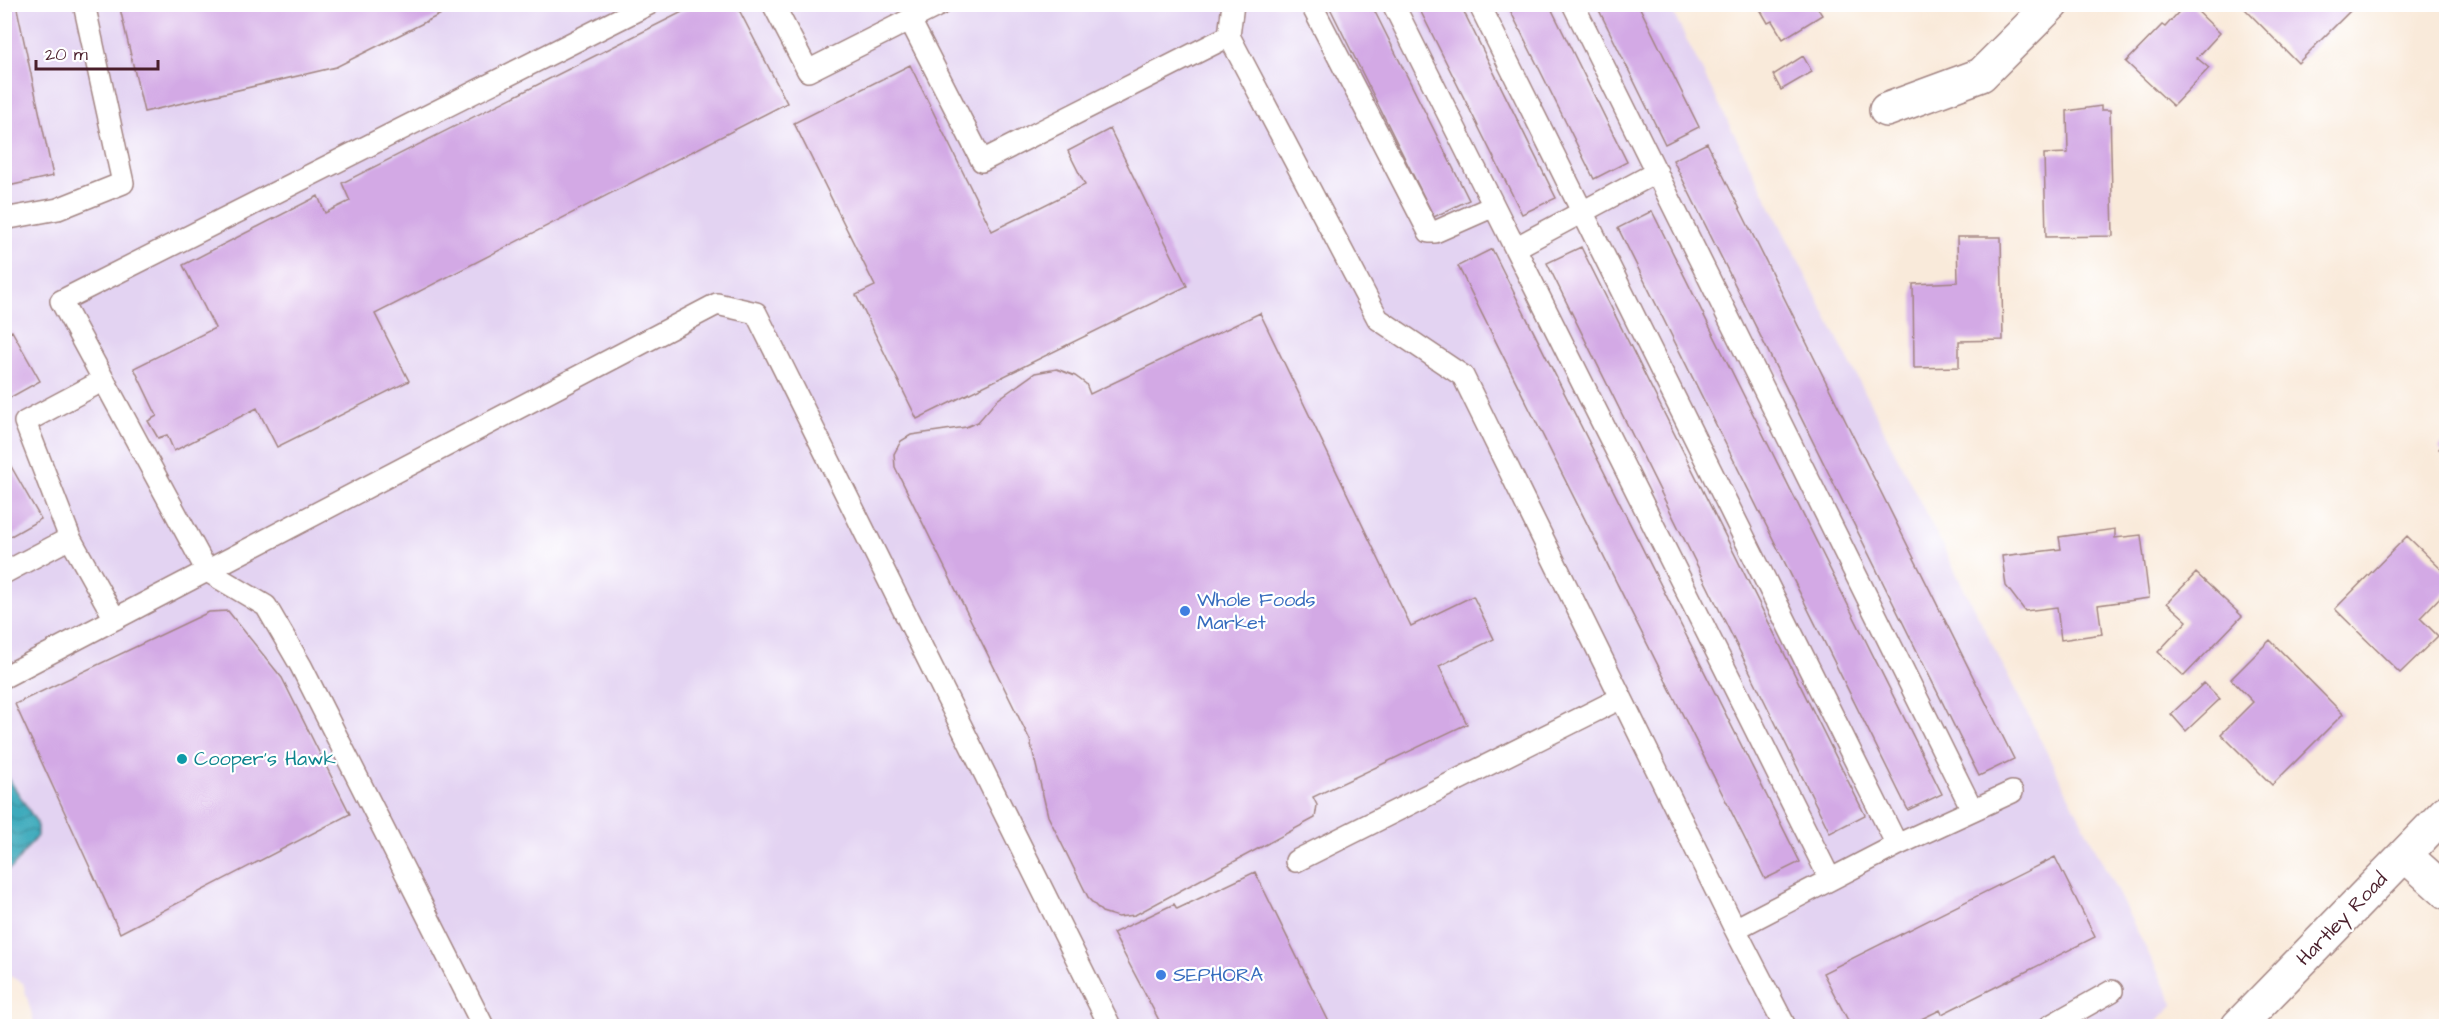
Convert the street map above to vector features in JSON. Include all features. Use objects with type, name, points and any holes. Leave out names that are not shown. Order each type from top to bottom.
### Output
[{"type":"street","points":[[1886,110],[1981,75],[2048,6]]},
{"type":"street","name":"Hartley Road","points":[[2238,1026],[2446,812]]},
{"type":"street","points":[[2405,855],[2446,892]]},
{"type":"lane","points":[[4,219],[58,209],[123,183],[84,4]]},
{"type":"lane","points":[[483,1026],[301,666],[266,606],[207,571],[61,301],[649,4]]},
{"type":"lane","points":[[773,4],[808,71],[941,4]]},
{"type":"lane","points":[[1233,4],[1229,36],[1378,319],[1463,376],[1734,928],[1785,1026]]},
{"type":"lane","points":[[1311,4],[1429,232],[1435,232],[1494,206]]},
{"type":"lane","points":[[1393,4],[1830,879]]},
{"type":"lane","points":[[1479,4],[1897,845]]},
{"type":"lane","points":[[1573,4],[1972,809]]},
{"type":"lane","points":[[910,20],[982,160],[1229,36]]},
{"type":"lane","points":[[1515,248],[1657,172]]},
{"type":"lane","points":[[4,677],[717,304],[756,313],[1110,1026]]},
{"type":"lane","points":[[104,380],[26,422],[70,538],[115,619]]},
{"type":"lane","points":[[4,573],[70,538]]},
{"type":"lane","points":[[1296,861],[1621,698]]},
{"type":"lane","points":[[1734,928],[1897,845],[2012,792]]},
{"type":"lane","points":[[2050,1026],[2112,992]]},
{"type":"shaded area","points":[[4,5],[1669,5],[2174,1004],[2152,1026],[35,1026],[23,983],[4,973]]},
{"type":"water","points":[[4,771],[37,823],[37,836],[12,868],[5,871]]},
{"type":"building","points":[[4,4],[16,4],[53,176],[4,187]]},
{"type":"building","points":[[119,4],[461,4],[336,67],[144,112]]},
{"type":"building","points":[[698,4],[736,4],[787,103],[375,314],[409,381],[277,447],[257,408],[174,451],[167,435],[158,438],[148,421],[157,416],[134,368],[215,328],[183,265],[318,196],[325,213],[350,201],[342,183]]},
{"type":"building","points":[[1328,4],[1371,4],[1469,200],[1434,217]]},
{"type":"building","points":[[1417,4],[1460,4],[1556,198],[1522,214]]},
{"type":"building","points":[[1507,4],[1549,4],[1627,162],[1594,179]]},
{"type":"building","points":[[1596,4],[1638,4],[1699,127],[1665,144]]},
{"type":"building","points":[[1757,4],[1815,4],[1822,15],[1783,39],[1772,21],[1768,23]]},
{"type":"building","points":[[2186,4],[2190,4],[2220,33],[2197,58],[2209,68],[2173,106],[2126,62],[2162,25],[2165,27]]},
{"type":"building","points":[[2247,4],[2354,4],[2355,6],[2298,63],[2244,8]]},
{"type":"building","points":[[1803,56],[1812,72],[1781,90],[1773,75]]},
{"type":"building","points":[[910,65],[992,231],[1085,185],[1068,151],[1110,129],[1187,286],[917,419],[856,295],[875,286],[794,123]]},
{"type":"building","points":[[2101,106],[2101,110],[2110,110],[2113,236],[2046,237],[2044,154],[2068,153],[2067,111]]},
{"type":"building","points":[[1707,143],[2014,759],[1979,776],[1673,160]]},
{"type":"building","points":[[1652,211],[1942,794],[1908,810],[1618,228]]},
{"type":"building","points":[[1957,237],[2001,237],[2003,340],[1959,341],[1959,367],[1914,368],[1913,284],[1958,282]]},
{"type":"building","points":[[1581,247],[1865,815],[1830,833],[1547,263]]},
{"type":"building","points":[[1492,249],[1800,862],[1765,879],[1458,266]]},
{"type":"building","name":"Whole Foods Market","points":[[1260,313],[1411,626],[1473,596],[1494,639],[1439,666],[1467,724],[1313,797],[1317,805],[1315,818],[1135,915],[1118,917],[1102,912],[1089,899],[1048,816],[1030,740],[895,467],[894,454],[901,441],[911,435],[966,427],[978,422],[997,400],[1035,373],[1057,369],[1075,376],[1086,384],[1090,394]]},
{"type":"building","points":[[12,331],[40,381],[4,401],[4,335]]},
{"type":"building","points":[[2446,440],[2446,456],[2439,449]]},
{"type":"building","points":[[4,454],[41,519],[4,540]]},
{"type":"building","points":[[2115,529],[2115,538],[2141,535],[2149,598],[2098,605],[2102,634],[2061,640],[2057,607],[2025,611],[2006,586],[2002,556],[2061,549],[2059,537]]},
{"type":"building","points":[[2407,536],[2446,574],[2446,591],[2420,618],[2438,636],[2400,673],[2335,609]]},
{"type":"building","points":[[2196,573],[2242,616],[2184,676],[2158,652],[2187,621],[2167,603]]},
{"type":"building","name":"Cooper's Hawk","points":[[228,611],[282,678],[350,814],[120,933],[15,704],[209,612]]},
{"type":"building","points":[[2270,640],[2343,714],[2272,785],[2221,734],[2253,702],[2231,679]]},
{"type":"building","points":[[2204,683],[2220,699],[2186,731],[2171,714]]},
{"type":"building","points":[[2055,857],[2095,937],[1942,1014],[1940,1010],[1907,1026],[1851,1026],[1823,973]]},
{"type":"building","points":[[1255,872],[1331,1026],[1162,1026],[1113,933],[1174,904],[1177,909]]},
{"type":"place","name":"Whole Foods Market","points":[[1185,611]]},
{"type":"place","name":"Cooper's Hawk","points":[[182,759]]},
{"type":"place","name":"SEPHORA","points":[[1161,975]]}]
